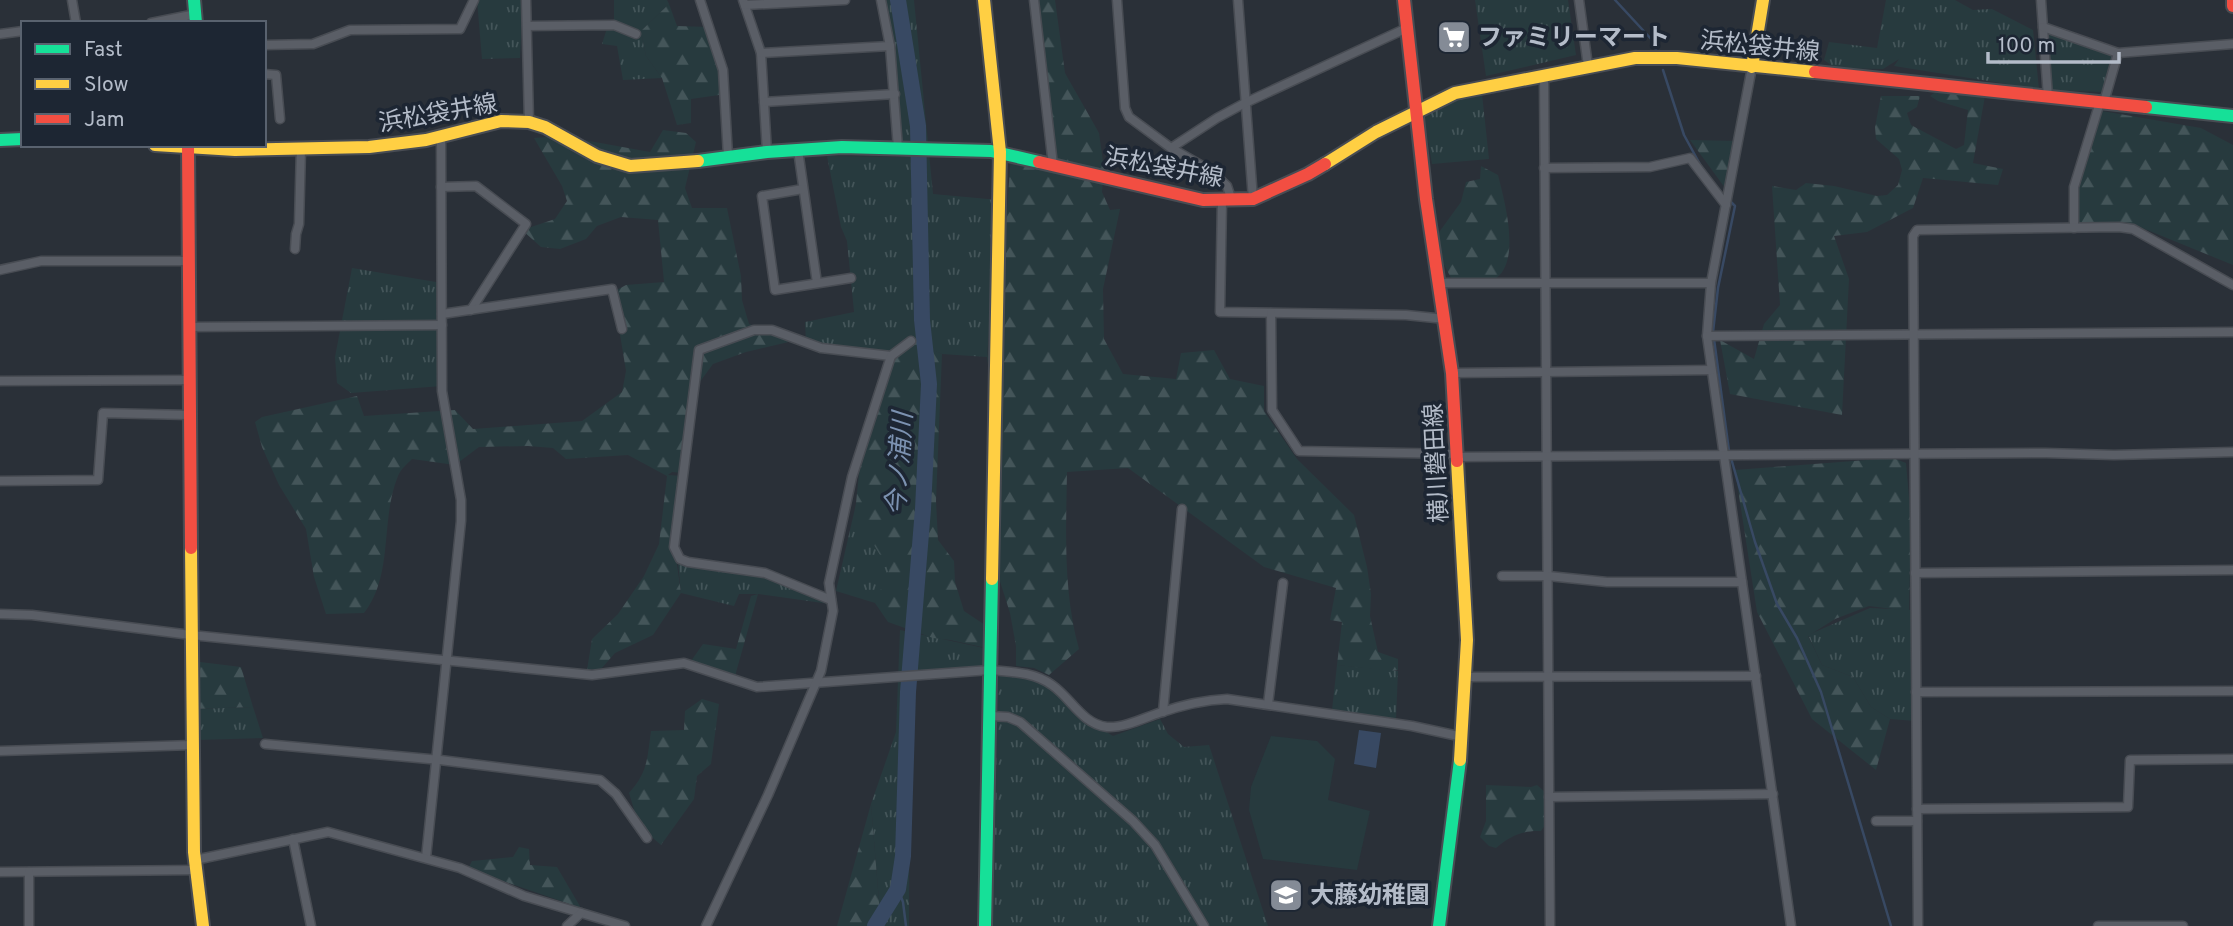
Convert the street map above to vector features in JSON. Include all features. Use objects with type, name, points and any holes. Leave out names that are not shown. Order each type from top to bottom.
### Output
[{"type":"main road","points":[[194,0],[196,19]]},
{"type":"main road","points":[[984,0],[1000,152],[985,926]]},
{"type":"main road","name":"横川磐田線","points":[[1404,0],[1416,110],[1452,373],[1467,640],[1463,737],[1439,926]]},
{"type":"main road","points":[[1752,67],[1763,0]]},
{"type":"main road","points":[[2232,0],[2233,6]]},
{"type":"main road","name":"浜松袋井線","points":[[188,147],[301,149],[402,144],[500,121],[529,122],[562,136],[597,156],[630,166],[666,165],[798,150],[912,148],[1000,152],[1176,195],[1200,200],[1227,201],[1253,199],[1308,174],[1376,132],[1455,93],[1588,66],[1645,58],[1677,58],[2233,116]]},
{"type":"main road","points":[[0,140],[21,139]]},
{"type":"main road","points":[[188,147],[195,865],[204,926]]},
{"type":"street","points":[[72,0],[76,21]]},
{"type":"street","points":[[266,45],[313,44],[350,30],[460,29],[474,0]]},
{"type":"street","points":[[526,0],[529,122]]},
{"type":"street","points":[[700,0],[723,70],[728,156]]},
{"type":"street","points":[[767,152],[761,53],[744,3],[845,0]]},
{"type":"street","points":[[881,0],[890,46],[898,148]]},
{"type":"street","points":[[1034,0],[1053,165]]},
{"type":"street","points":[[1117,0],[1125,108],[1129,117],[1171,148],[1211,171],[1227,186],[1220,312],[1406,315],[1445,319]]},
{"type":"street","points":[[1238,0],[1253,199]]},
{"type":"street","points":[[1579,0],[1588,66]]},
{"type":"street","points":[[2041,0],[2048,97]]},
{"type":"street","points":[[174,21],[196,19]]},
{"type":"street","points":[[527,26],[614,25],[636,34]]},
{"type":"street","points":[[2043,27],[2118,53],[2233,44]]},
{"type":"street","points":[[1171,148],[1245,103],[1407,28]]},
{"type":"street","points":[[0,34],[21,31]]},
{"type":"street","points":[[761,53],[890,46]]},
{"type":"street","points":[[2074,228],[2074,187],[2118,53]]},
{"type":"street","points":[[1752,67],[1711,283],[1707,337],[1791,926]]},
{"type":"street","points":[[266,74],[276,75],[280,119]]},
{"type":"street","points":[[1544,75],[1550,926]]},
{"type":"street","points":[[764,102],[895,94]]},
{"type":"street","points":[[426,858],[461,521],[461,500],[443,391],[441,136]]},
{"type":"street","points":[[295,249],[299,224],[301,149]]},
{"type":"street","points":[[798,150],[817,283]]},
{"type":"street","points":[[1545,168],[1650,167],[1690,158],[1726,205]]},
{"type":"street","points":[[441,187],[477,186],[526,224],[471,310]]},
{"type":"street","points":[[803,189],[762,196],[775,290],[851,278]]},
{"type":"street","points":[[1918,926],[1913,236],[1917,230],[2133,229],[2233,285]]},
{"type":"street","points":[[0,270],[41,261],[189,261]]},
{"type":"street","points":[[1439,283],[1711,283]]},
{"type":"street","points":[[442,314],[612,289],[622,329]]},
{"type":"street","points":[[1271,313],[1272,410],[1299,451],[1546,457],[2139,455],[2233,452]]},
{"type":"street","points":[[189,327],[442,325]]},
{"type":"street","points":[[831,600],[765,573],[680,559],[674,547],[699,350],[754,330],[772,330],[821,348],[891,356]]},
{"type":"street","points":[[1707,337],[2233,332]]},
{"type":"street","points":[[706,926],[768,795],[821,671],[833,611],[829,583],[852,477],[891,356],[911,341]]},
{"type":"street","points":[[1452,373],[1711,370]]},
{"type":"street","points":[[0,381],[189,380]]},
{"type":"street","points":[[0,481],[98,480],[103,413],[189,415]]},
{"type":"street","points":[[1163,712],[1182,509]]},
{"type":"street","points":[[1915,573],[2233,570]]},
{"type":"street","points":[[1502,576],[1548,576],[1607,582],[1742,582]]},
{"type":"street","points":[[1268,704],[1283,583]]},
{"type":"street","points":[[0,614],[32,615],[191,635],[592,674],[684,663],[757,687],[990,670],[1036,676],[1052,684],[1091,721],[1107,727],[1204,700],[1227,699],[1412,726],[1463,737]]},
{"type":"street","points":[[1466,677],[1756,676]]},
{"type":"street","points":[[1916,692],[2233,691]]},
{"type":"street","points":[[990,716],[1020,722],[1133,821],[1155,845],[1204,926]]},
{"type":"street","points":[[265,744],[436,759],[600,780],[616,794],[647,838]]},
{"type":"street","points":[[0,751],[193,745]]},
{"type":"street","points":[[1917,809],[2128,807],[2130,760],[2233,759]]},
{"type":"street","points":[[1549,797],[1773,794]]},
{"type":"street","points":[[1876,821],[1917,821]]},
{"type":"street","points":[[0,872],[195,865],[328,832],[460,868],[524,896],[625,926]]},
{"type":"street","points":[[293,839],[311,926]]},
{"type":"street","points":[[29,872],[29,926]]},
{"type":"street","points":[[567,926],[581,913]]},
{"type":"street","points":[[579,926],[581,913]]},
{"type":"street","points":[[2098,926],[2183,926]]},
{"type":"green space","points":[[477,0],[523,0],[520,58],[482,59]]},
{"type":"green space","points":[[614,0],[667,0],[669,4],[641,31],[646,56],[662,78],[623,80],[617,46],[602,44],[608,25],[614,25]]},
{"type":"green space","points":[[880,0],[914,0],[933,194],[999,200],[987,357],[942,354],[912,341],[891,356],[806,343],[805,322],[854,312],[847,241],[841,227],[827,156],[905,157]]},
{"type":"green space","points":[[1036,0],[1055,0],[1065,73],[1099,133],[1104,169],[1102,192],[1110,210],[1120,209],[1103,289],[1104,339],[1123,374],[1176,379],[1181,353],[1214,350],[1230,379],[1264,386],[1264,411],[1297,459],[1354,515],[1367,567],[1371,594],[1370,616],[1378,652],[1398,659],[1398,670],[1337,665],[1342,622],[1330,620],[1336,588],[1264,567],[1128,468],[1067,472],[1068,583],[1079,649],[1049,675],[1034,668],[1016,666],[1016,646],[1010,613],[992,556],[995,419],[987,357],[1004,250],[1011,155],[1052,165]]},
{"type":"green space","points":[[1475,0],[1568,0],[1576,55],[1486,76]]},
{"type":"green space","points":[[1886,0],[1955,0],[1973,10],[1992,9],[2033,30],[2039,89],[1894,66],[1899,59],[1883,69],[1835,68],[1824,60],[1829,42],[1877,48]]},
{"type":"green space","points":[[669,4],[677,26],[709,27],[724,79],[719,95],[691,99],[691,123],[677,125],[662,78],[646,56],[641,31]]},
{"type":"green space","points":[[2044,33],[2118,53],[2102,92],[2048,90]]},
{"type":"green space","points":[[1937,91],[1985,96],[1973,163],[2003,169],[1998,185],[1923,178],[1913,208],[1867,232],[1834,236],[1849,279],[1842,415],[1730,394],[1720,340],[1754,359],[1764,324],[1780,305],[1772,186],[1796,190],[1806,183],[1877,196],[1887,195],[1898,185],[1902,170],[1899,159],[1876,139],[1875,127],[1881,96],[1920,96],[1917,107],[1907,113],[1911,125],[1956,149],[1964,145],[1968,110],[1930,96]]},
{"type":"green space","points":[[1482,94],[1489,159],[1432,164],[1424,116],[1450,101]]},
{"type":"green space","points":[[2102,111],[2201,128],[2233,145],[2233,265],[2135,225],[2075,223],[2077,184]]},
{"type":"green space","points":[[663,130],[686,133],[696,142],[685,188],[692,208],[727,208],[741,276],[742,300],[749,324],[797,340],[746,352],[713,364],[691,394],[683,473],[672,472],[668,475],[683,476],[674,543],[681,593],[653,635],[615,653],[601,669],[587,670],[592,639],[618,614],[644,576],[659,544],[667,476],[628,455],[566,459],[553,448],[528,446],[479,447],[455,465],[412,459],[399,473],[393,493],[383,564],[373,598],[364,613],[326,614],[314,577],[306,529],[279,485],[262,447],[255,422],[262,417],[357,396],[364,416],[455,410],[473,429],[582,421],[622,392],[626,371],[613,292],[626,285],[664,282],[658,220],[621,217],[597,226],[586,239],[560,249],[541,247],[522,230],[555,219],[567,201],[562,186],[534,138],[562,136],[650,152]]},
{"type":"green space","points":[[1690,140],[1738,141],[1728,192]]},
{"type":"green space","points":[[1481,166],[1498,175],[1509,237],[1509,253],[1505,267],[1497,277],[1484,283],[1451,278],[1440,257],[1437,235],[1461,202],[1466,182],[1480,179]]},
{"type":"green space","points":[[352,268],[442,283],[442,386],[351,393],[337,383],[335,357]]},
{"type":"green space","points":[[916,342],[942,354],[936,501],[938,540],[954,561],[955,582],[964,611],[985,625],[991,649],[933,638],[888,622],[875,603],[889,570],[855,513],[862,444],[889,361]]},
{"type":"green space","points":[[1893,458],[1906,463],[1911,521],[1909,611],[1869,606],[1835,619],[1808,636],[1822,665],[1853,677],[1871,707],[1890,719],[1876,770],[1812,719],[1757,612],[1735,470]]},
{"type":"green space","points":[[856,504],[892,571],[875,603],[836,591]]},
{"type":"green space","points":[[677,553],[680,559],[769,575],[830,604],[739,594],[734,606],[681,593]]},
{"type":"green space","points":[[758,594],[735,676],[691,661],[703,644],[736,649],[751,596]]},
{"type":"green space","points":[[1870,608],[1915,610],[1916,721],[1890,719],[1871,707],[1853,677],[1822,665],[1808,635]]},
{"type":"green space","points":[[900,630],[984,648],[984,669],[910,671],[909,926],[881,926],[871,804],[896,732]]},
{"type":"green space","points":[[192,661],[241,667],[253,707],[192,709]]},
{"type":"green space","points":[[1337,665],[1398,671],[1396,719],[1332,710]]},
{"type":"green space","points":[[998,675],[1045,681],[1072,711],[1113,736],[1160,719],[1168,734],[1184,747],[1209,745],[1268,926],[993,926]]},
{"type":"green space","points":[[702,699],[719,704],[711,764],[697,776],[694,799],[661,845],[639,826],[629,793],[643,772],[651,731],[684,730],[685,711]]},
{"type":"green space","points":[[253,707],[263,738],[196,740],[192,709]]},
{"type":"green space","points":[[1271,736],[1317,741],[1335,759],[1328,800],[1370,811],[1357,870],[1263,859],[1249,810],[1251,787]]},
{"type":"green space","points":[[1486,785],[1537,785],[1546,793],[1545,825],[1541,831],[1517,835],[1496,848],[1489,846],[1480,837],[1486,821]]},
{"type":"green space","points":[[871,804],[881,926],[837,926]]},
{"type":"green space","points":[[519,847],[529,849],[530,865],[557,867],[581,908],[468,869],[472,861],[513,857]]},
{"type":"water","points":[[1359,730],[1381,733],[1376,768],[1354,764]]},
{"type":"waterway","name":"今ノ浦川","points":[[875,926],[898,889],[903,856],[908,692],[923,509],[929,384],[922,320],[918,126],[898,0]]},
{"type":"waterway","points":[[1615,0],[1653,41],[1656,50]]},
{"type":"waterway","points":[[1663,70],[1684,135],[1702,168]]},
{"type":"waterway","points":[[1713,332],[1718,288],[1735,206],[1729,200]]},
{"type":"waterway","points":[[1714,339],[1729,451],[1755,542],[1777,604],[1797,638],[1821,692],[1891,926]]},
{"type":"waterway","points":[[898,889],[903,902],[906,926]]},
{"type":"traffic: fast","points":[[194,0],[196,21]]},
{"type":"traffic: fast","points":[[2146,107],[2233,116]]},
{"type":"traffic: fast","points":[[0,140],[21,139]]},
{"type":"traffic: fast","points":[[698,161],[767,152],[842,147],[991,151],[1039,162]]},
{"type":"traffic: fast","points":[[985,926],[992,579]]},
{"type":"traffic: fast","points":[[1439,926],[1460,760]]},
{"type":"traffic: slow","points":[[984,0],[1000,152],[992,579]]},
{"type":"traffic: slow","points":[[1752,67],[1763,0]]},
{"type":"traffic: slow","points":[[1325,164],[1376,132],[1455,93],[1635,58],[1677,58],[1815,72]]},
{"type":"traffic: slow","points":[[187,147],[235,150],[369,147],[426,140],[501,121],[529,122],[545,127],[597,156],[630,166],[698,161]]},
{"type":"traffic: slow","points":[[1457,461],[1467,640],[1460,760]]},
{"type":"traffic: slow","points":[[191,548],[194,852],[203,926]]},
{"type":"traffic: jam","points":[[1404,0],[1426,199],[1452,373],[1457,461]]},
{"type":"traffic: jam","points":[[2233,0],[2233,6]]},
{"type":"traffic: jam","points":[[1815,72],[2146,107]]},
{"type":"traffic: jam","points":[[188,147],[191,548]]},
{"type":"traffic: jam","points":[[1039,162],[1203,200],[1253,199],[1325,164]]},
{"type":"place","name":"ファミリーマート","points":[[1454,37]]},
{"type":"place","name":"大藤幼稚園","points":[[1286,895]]}]
